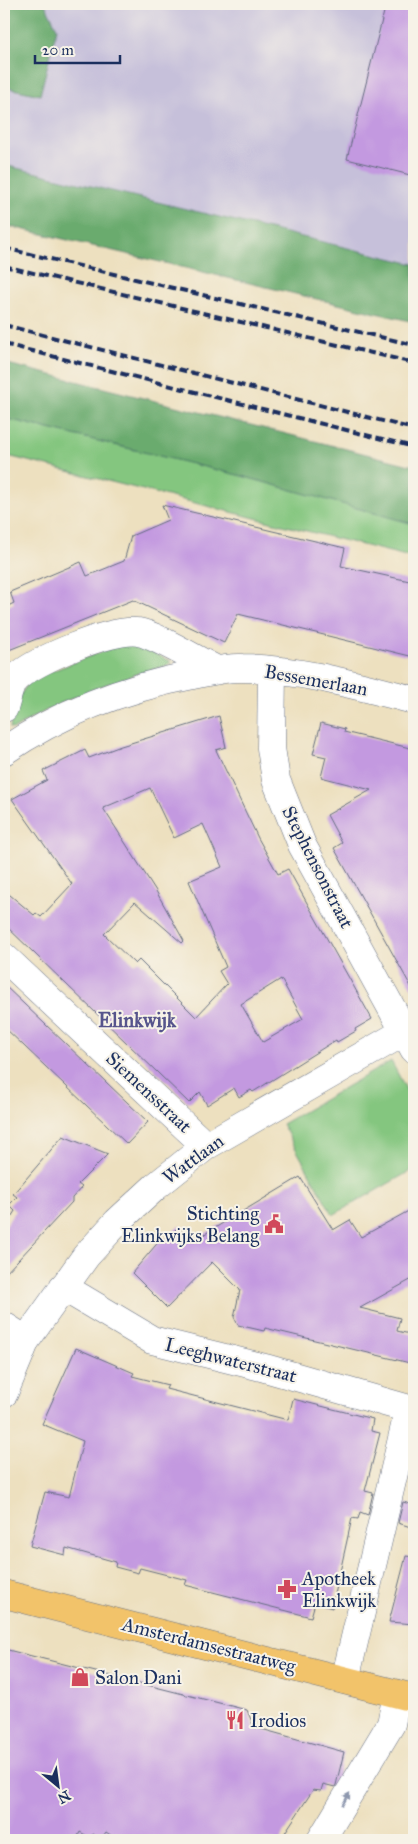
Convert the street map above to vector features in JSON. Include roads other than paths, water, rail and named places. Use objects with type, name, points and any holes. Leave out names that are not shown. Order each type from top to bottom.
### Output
[{"type":"main road","name":"Amsterdamsestraatweg","points":[[4,1594],[406,1696]]},
{"type":"street","points":[[4,708],[13,681],[23,673],[51,658],[102,636],[120,631],[140,632],[217,670]]},
{"type":"street","name":"Bessemerlaan","points":[[4,751],[91,704],[147,684],[217,670],[241,668],[272,671],[331,680],[414,700]]},
{"type":"street","name":"Stephensonstraat","points":[[272,671],[271,748],[276,780],[302,845],[409,1041]]},
{"type":"street","name":"Siemensstraat","points":[[4,957],[206,1146]]},
{"type":"street","name":"Wattlaan","points":[[4,1394],[15,1333],[63,1287],[86,1256],[117,1222],[206,1146],[409,1041]]},
{"type":"street","name":"Leeghwaterstraat","points":[[63,1287],[152,1340],[265,1368],[412,1409]]},
{"type":"street","points":[[345,1680],[412,1409]]},
{"type":"street","points":[[320,1840],[406,1696]]},
{"type":"railway","points":[[4,248],[414,345]]},
{"type":"railway","points":[[4,266],[414,363]]},
{"type":"railway","points":[[4,325],[414,429]]},
{"type":"railway","points":[[4,344],[414,447]]},
{"type":"place","name":"Stichting Elinkwijks Belang","points":[[274,1224]]},
{"type":"place","name":"Apotheek Elinkwijk","points":[[287,1589]]},
{"type":"place","name":"Salon Dani","points":[[80,1677]]},
{"type":"place","name":"Irodios","points":[[235,1720]]},
{"type":"district","name":"Elinkwijk","points":[[137,1020]]}]
